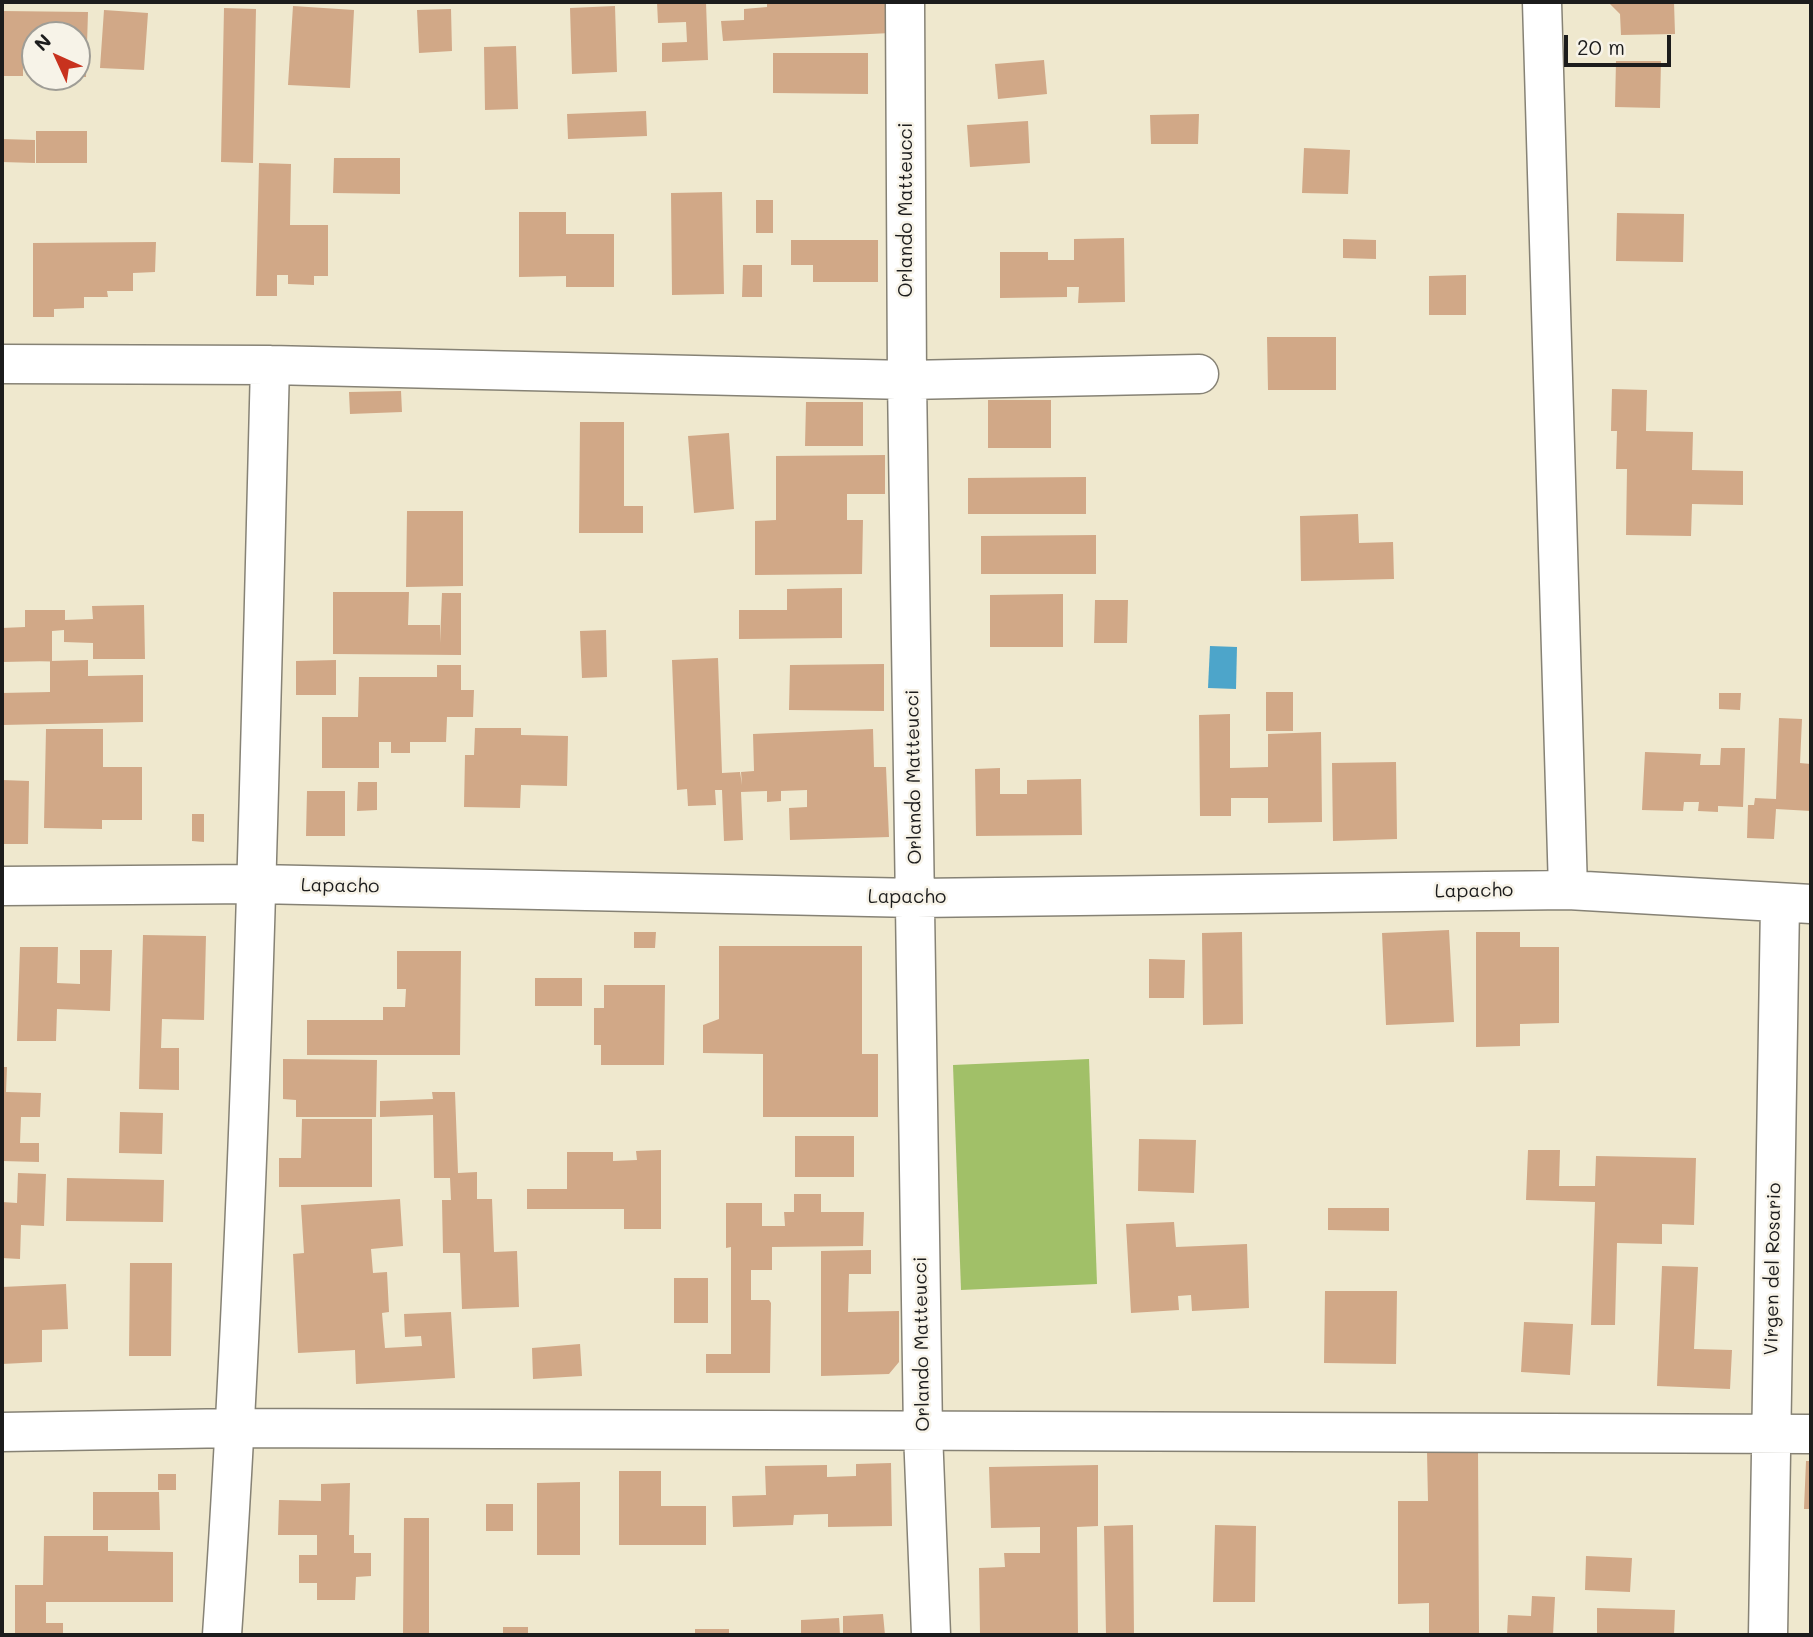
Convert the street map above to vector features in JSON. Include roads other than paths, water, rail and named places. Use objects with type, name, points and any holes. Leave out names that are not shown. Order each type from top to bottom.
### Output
[{"type":"street","name":"Orlando Matteucci","points":[[905,2],[907,380],[923,1432],[931,1635]]},
{"type":"street","points":[[1542,2],[1568,890]]},
{"type":"street","points":[[2,364],[270,365],[907,380],[1199,374]]},
{"type":"street","points":[[222,1635],[236,1428],[256,884],[270,365]]},
{"type":"street","name":"Lapacho","points":[[2,886],[256,884],[916,898],[1568,890],[1796,904]]},
{"type":"street","name":"Virgen del Rosario","points":[[1768,1635],[1770,1434],[1796,904]]},
{"type":"street","points":[[2,1432],[236,1428],[1811,1434]]},
{"type":"water","points":[[1210,646],[1237,647],[1236,689],[1208,688]]}]
